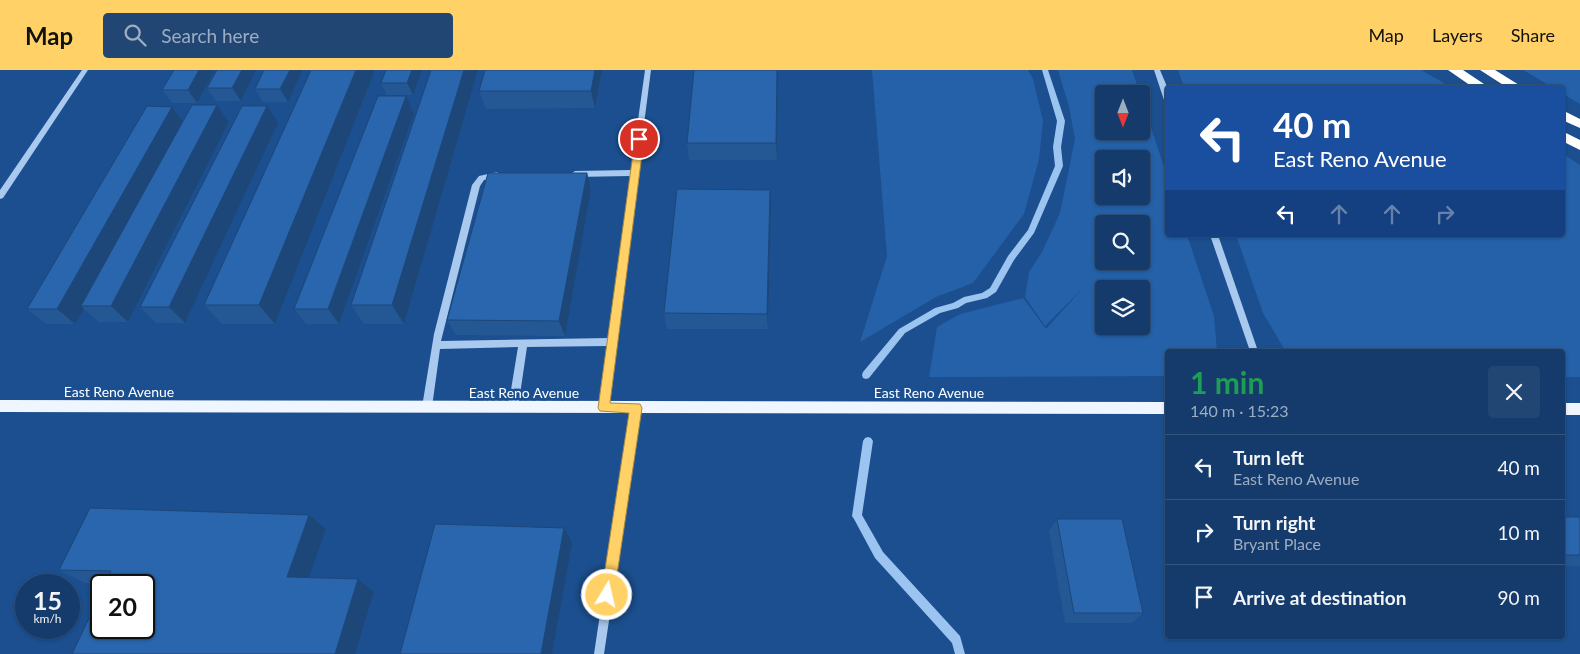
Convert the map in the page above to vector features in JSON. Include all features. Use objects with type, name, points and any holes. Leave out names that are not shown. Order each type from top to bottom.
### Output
[{"type":"highway","points":[[1454,70],[1479,85]]},
{"type":"highway","points":[[1486,70],[1513,85]]},
{"type":"highway","points":[[1565,116],[1580,124]]},
{"type":"highway","points":[[1565,137],[1580,146]]},
{"type":"main road","name":"East Reno Avenue","points":[[0,406],[1165,408]]},
{"type":"main road","points":[[1565,408],[1580,408]]},
{"type":"street","points":[[0,196],[85,70]]},
{"type":"street","points":[[604,408],[648,70]]},
{"type":"street","points":[[1157,70],[1165,92]]},
{"type":"street","points":[[567,174],[635,173]]},
{"type":"street","points":[[427,407],[436,345],[476,185],[482,178],[490,175],[509,175]]},
{"type":"street","points":[[1215,237],[1253,349]]},
{"type":"street","points":[[436,345],[612,342]]},
{"type":"street","points":[[513,408],[522,344]]},
{"type":"street","points":[[599,654],[636,408]]},
{"type":"shaded area","points":[[872,70],[1028,70],[1033,79],[1043,121],[1039,159],[1024,214],[973,283],[936,297],[860,342],[887,256]]},
{"type":"shaded area","points":[[1058,70],[1132,70],[1137,85],[1095,85],[1095,140],[1150,140],[1150,124],[1165,170],[1165,237],[1188,237],[1214,316],[1217,349],[1165,349],[1165,376],[929,377],[937,327],[960,314],[1023,298],[1046,329],[1082,289],[1045,326],[1025,297],[1029,272],[1042,252],[1060,213],[1075,139],[1069,107]]},
{"type":"shaded area","points":[[1178,70],[1421,70],[1447,85],[1183,85]]},
{"type":"shaded area","points":[[1523,70],[1580,70],[1580,104],[1565,95],[1565,85],[1549,85]]},
{"type":"shaded area","points":[[1565,155],[1580,165],[1580,377],[1565,377],[1565,349],[1286,349],[1263,313],[1237,237],[1565,237]]},
{"type":"building","points":[[174,70],[199,70],[188,90],[162,90]]},
{"type":"building","points":[[217,70],[242,70],[232,88],[207,88]]},
{"type":"building","points":[[264,70],[290,70],[280,89],[255,89]]},
{"type":"building","points":[[311,70],[356,70],[259,305],[204,305]]},
{"type":"building","points":[[386,70],[412,70],[407,83],[381,83]]},
{"type":"building","points":[[431,70],[464,70],[392,305],[351,305]]},
{"type":"building","points":[[485,70],[595,70],[591,91],[479,91]]},
{"type":"building","points":[[694,70],[777,70],[776,143],[687,143]]},
{"type":"building","points":[[378,96],[406,96],[328,309],[294,309]]},
{"type":"building","points":[[192,105],[217,105],[111,306],[81,306]]},
{"type":"building","points":[[147,106],[172,107],[57,309],[27,309]]},
{"type":"building","points":[[242,106],[267,106],[169,307],[140,307]]},
{"type":"building","points":[[488,173],[587,173],[559,321],[447,320]]},
{"type":"building","points":[[677,189],[770,190],[767,314],[664,313]]},
{"type":"building","points":[[90,508],[309,515],[287,577],[358,579],[335,654],[72,654],[90,616],[90,639],[155,639],[155,574],[110,574],[111,571],[59,570]]},
{"type":"building","points":[[1565,517],[1580,517],[1580,555],[1565,555]]},
{"type":"building","points":[[1057,519],[1122,519],[1143,613],[1074,613]]},
{"type":"building","points":[[435,524],[564,528],[541,654],[400,654]]},
{"type":"waterway","points":[[866,375],[902,331],[938,310],[955,306],[964,300],[984,296],[993,290],[1011,258],[1031,231],[1059,166],[1057,147],[1061,121],[1045,70]]},
{"type":"waterway","points":[[868,441],[857,516],[879,555],[956,640],[960,654]]},
{"type":"route","points":[[607,595],[636,408],[604,408],[639,139]]}]
